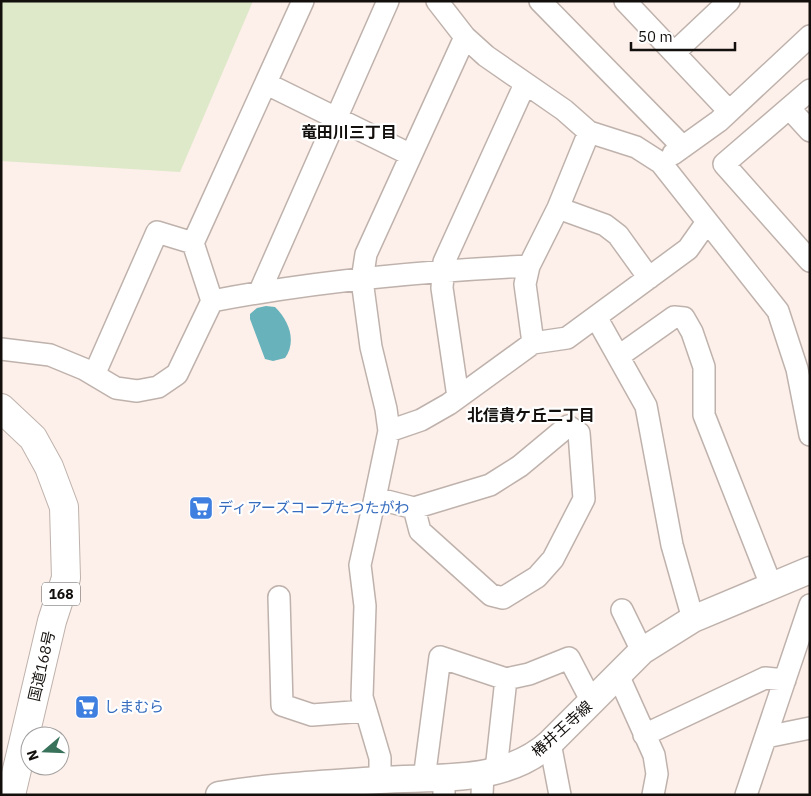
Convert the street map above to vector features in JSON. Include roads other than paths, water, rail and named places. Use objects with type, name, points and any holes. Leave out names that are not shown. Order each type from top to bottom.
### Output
[{"type":"highway","name":"国道168号","points":[[1,408],[33,438],[49,467],[64,507],[66,578],[52,621],[11,795]]},
{"type":"main road","name":"椿井王寺線","points":[[219,795],[380,780],[437,784],[487,780],[538,754],[642,651],[693,619],[810,570]]},
{"type":"street","points":[[1,349],[50,355],[94,375],[116,388],[137,391],[158,387],[177,374],[212,301],[193,243],[302,1]]},
{"type":"street","points":[[260,291],[388,1]]},
{"type":"street","points":[[540,1],[683,147]]},
{"type":"street","points":[[625,1],[729,111]]},
{"type":"street","points":[[674,53],[729,1]]},
{"type":"street","points":[[442,3],[465,37],[486,56],[564,110],[589,132],[636,147],[660,163],[778,311],[797,369],[810,435]]},
{"type":"street","points":[[660,163],[729,111],[810,36]]},
{"type":"street","points":[[380,780],[380,758],[362,697],[365,606],[360,565],[389,430],[386,408],[371,346],[362,280],[366,254],[465,37]]},
{"type":"street","points":[[266,84],[411,155]]},
{"type":"street","points":[[458,397],[442,288],[444,262],[525,84]]},
{"type":"street","points":[[810,90],[724,164],[810,261]]},
{"type":"street","points":[[789,108],[810,131]]},
{"type":"street","points":[[533,343],[525,284],[529,266],[558,208],[589,132]]},
{"type":"street","points":[[558,208],[605,225],[618,236],[649,278]]},
{"type":"street","points":[[389,430],[421,420],[458,397],[533,343],[567,338],[688,249],[707,222]]},
{"type":"street","points":[[94,375],[156,232],[193,243]]},
{"type":"street","points":[[212,301],[260,291],[443,272],[529,266]]},
{"type":"street","points":[[596,317],[646,406],[672,545],[693,619]]},
{"type":"street","points":[[619,356],[674,317],[684,318],[692,332],[704,367],[704,415],[771,585]]},
{"type":"street","points":[[375,498],[414,508],[490,485],[520,466],[568,426],[579,433],[584,499],[553,559],[537,577],[503,598],[491,595],[420,531],[414,508]]},
{"type":"street","points":[[279,597],[282,705],[312,715],[365,711]]},
{"type":"street","points":[[746,795],[810,606]]},
{"type":"street","points":[[622,610],[642,651]]},
{"type":"street","points":[[437,784],[440,657],[506,679],[529,674],[570,658],[592,702]]},
{"type":"street","points":[[618,675],[654,755],[657,774],[653,795]]},
{"type":"street","points":[[644,735],[765,678],[785,680]]},
{"type":"street","points":[[487,780],[506,679]]},
{"type":"street","points":[[766,737],[810,728]]},
{"type":"street","points":[[550,743],[560,795]]},
{"type":"water","points":[[275,307],[284,318],[291,338],[289,352],[285,358],[273,361],[265,359],[250,319],[250,314],[257,308]]},
{"type":"place","name":"ディアーズコープたつたがわ","points":[[201,508]]},
{"type":"place","name":"しまむら","points":[[87,707]]},
{"type":"district","name":"竜田川三丁目","points":[[349,132]]},
{"type":"district","name":"北信貴ケ丘二丁目","points":[[531,415]]}]
